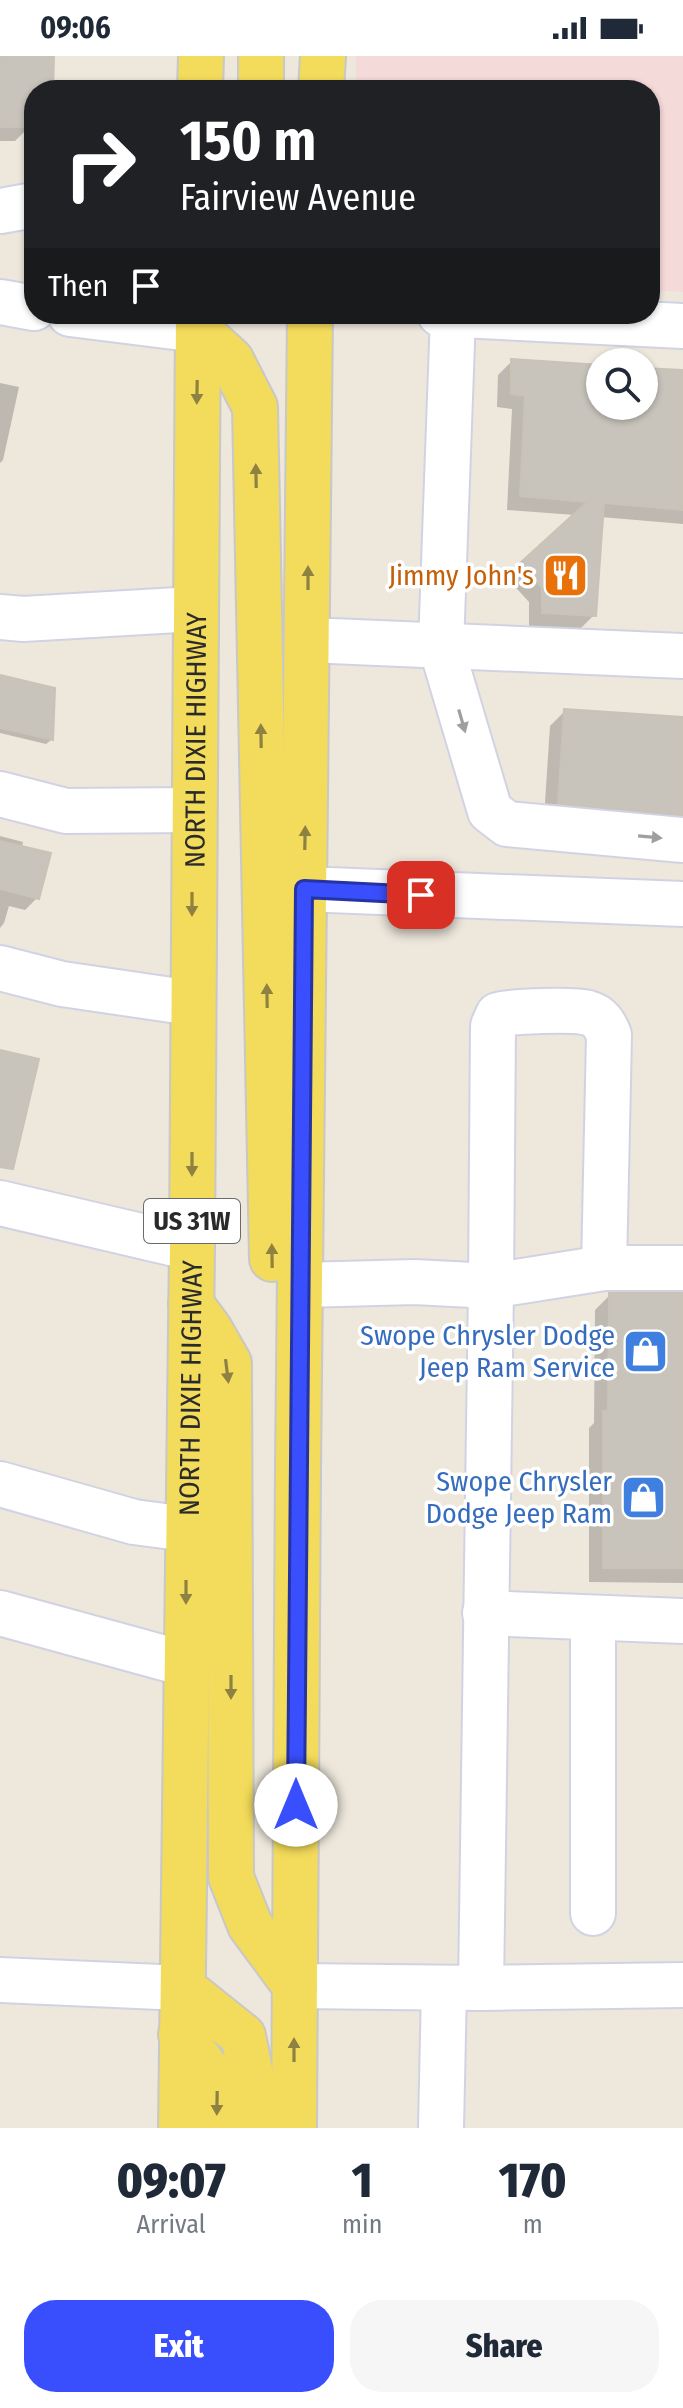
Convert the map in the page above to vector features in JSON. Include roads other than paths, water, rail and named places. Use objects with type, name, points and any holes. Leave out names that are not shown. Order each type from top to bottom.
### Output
[{"type":"main road","points":[[200,80],[201,56]]},
{"type":"main road","points":[[261,56],[261,80]]},
{"type":"main road","points":[[322,80],[323,56]]},
{"type":"main road","name":"NORTH DIXIE HIGHWAY","points":[[181,2128],[192,1248],[198,324]]},
{"type":"main road","points":[[200,324],[231,360],[255,407],[276,1426],[298,1468]]},
{"type":"main road","points":[[294,2128],[310,324]]},
{"type":"main road","points":[[191,1304],[229,1363],[231,1877],[250,1925],[295,1986]]},
{"type":"main road","points":[[183,1988],[243,2036],[254,2089],[255,2128]]},
{"type":"main road","points":[[181,2034],[217,2083],[217,2128]]},
{"type":"street","points":[[0,211],[24,207]]},
{"type":"street","points":[[0,302],[24,306]]},
{"type":"street","points":[[453,324],[441,646],[490,811],[507,824],[683,840]]},
{"type":"street","points":[[641,324],[683,326]]},
{"type":"street","points":[[0,617],[23,619],[195,609]]},
{"type":"street","points":[[308,640],[683,656]]},
{"type":"street","points":[[0,794],[66,811],[193,810]]},
{"type":"street","points":[[304,889],[683,904]]},
{"type":"street","points":[[0,968],[62,984],[192,1003]]},
{"type":"street","points":[[441,2128],[463,1988],[485,1613],[493,1026],[498,1015],[510,1011],[589,1013],[604,1022],[609,1035],[604,1268]]},
{"type":"street","points":[[0,1203],[192,1248]]},
{"type":"street","points":[[301,1285],[415,1282],[491,1286],[604,1268],[683,1268]]},
{"type":"street","points":[[0,1484],[134,1522],[187,1529]]},
{"type":"street","points":[[0,1613],[186,1664]]},
{"type":"street","points":[[485,1613],[683,1621]]},
{"type":"street","points":[[593,1618],[593,1913]]},
{"type":"street","points":[[0,1980],[183,1988]]},
{"type":"street","points":[[295,1986],[463,1988],[683,1985]]},
{"type":"place","name":"Jimmy John's","points":[[565,575]]},
{"type":"place","name":"Swope Chrysler Dodge Jeep Ram Service","points":[[646,1351]]},
{"type":"place","name":"Swope Chrysler Dodge Jeep Ram","points":[[643,1497]]}]
